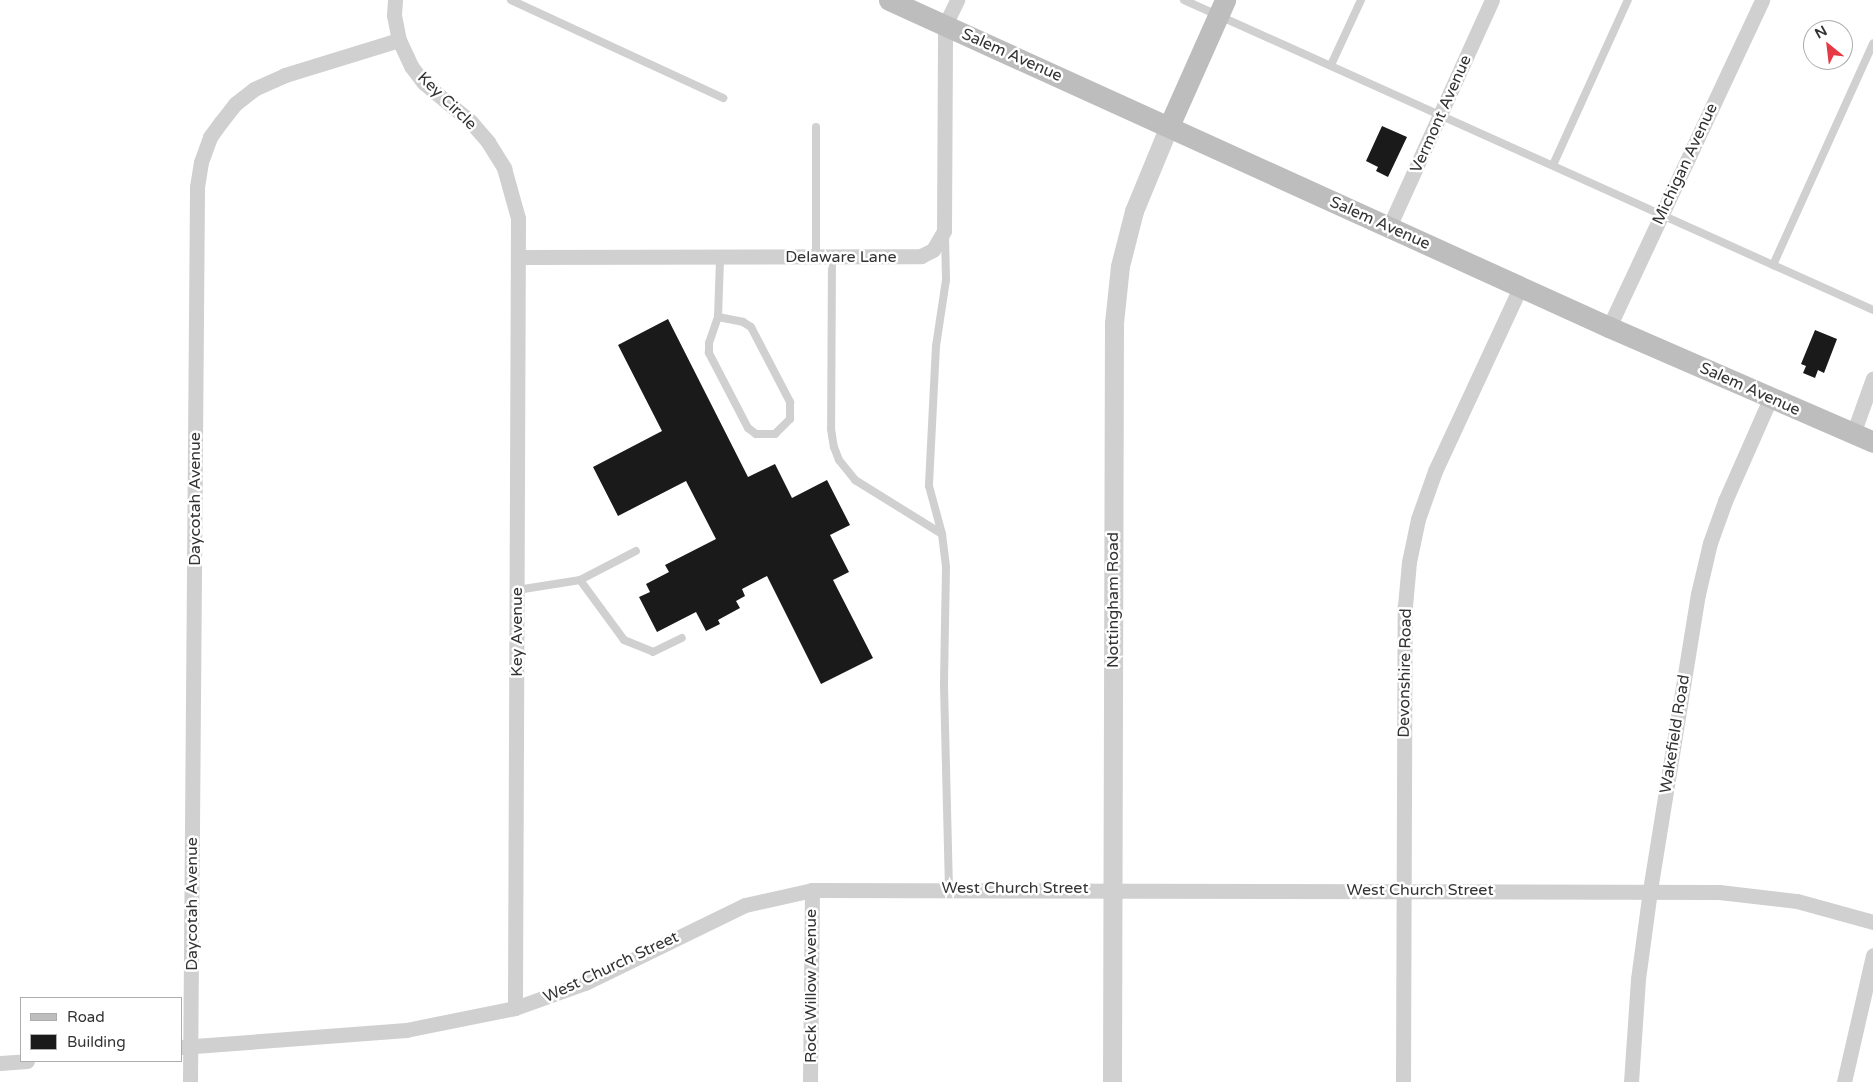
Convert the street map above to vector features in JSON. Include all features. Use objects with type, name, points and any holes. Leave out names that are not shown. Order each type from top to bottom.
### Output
[{"type":"main road","name":"Salem Avenue","points":[[889,0],[920,10],[945,25],[1609,327],[1863,438]]},
{"type":"main road","points":[[1168,126],[1221,8]]},
{"type":"street","name":"Key Circle","points":[[395,0],[394,15],[399,40],[424,84],[470,121],[504,168],[518,218],[519,257]]},
{"type":"street","points":[[944,231],[945,25],[957,0]]},
{"type":"street","name":"Vermont Avenue","points":[[1389,227],[1492,0]]},
{"type":"street","name":"Michigan Avenue","points":[[1609,327],[1762,0]]},
{"type":"street","name":"Daycotah Avenue","points":[[190,1082],[186,1046],[197,187],[201,162],[210,137],[235,104],[254,89],[285,75],[399,40]]},
{"type":"street","name":"Nottingham Road","points":[[1112,1082],[1114,323],[1120,266],[1134,211],[1168,126]]},
{"type":"street","name":"Delaware Lane","points":[[519,257],[720,259],[816,256],[921,256],[939,244],[944,231]]},
{"type":"street","name":"Key Avenue","points":[[515,1008],[519,257]]},
{"type":"street","name":"Devonshire Road","points":[[1403,1082],[1405,606],[1411,554],[1418,519],[1435,471],[1521,286]]},
{"type":"street","points":[[1863,438],[1873,378]]},
{"type":"street","name":"Wakefield Road","points":[[1631,1082],[1638,979],[1650,890],[1702,577],[1725,501],[1770,398]]},
{"type":"street","name":"West Church Street","points":[[186,1046],[406,1030],[515,1008],[586,983],[745,905],[812,890],[949,888],[1650,890],[1773,897],[1873,922]]},
{"type":"street","name":"Rock Willow Avenue","points":[[810,1082],[812,890]]},
{"type":"street","points":[[1844,1082],[1873,955]]},
{"type":"street","points":[[0,1063],[20,1062]]},
{"type":"lane","points":[[511,0],[723,98]]},
{"type":"lane","points":[[1184,0],[1221,8],[1332,65],[1661,216],[1873,310]]},
{"type":"lane","points":[[1332,65],[1361,0]]},
{"type":"lane","points":[[1553,165],[1628,0]]},
{"type":"lane","points":[[1773,265],[1873,44]]},
{"type":"lane","points":[[816,127],[816,256]]},
{"type":"lane","points":[[944,231],[946,280],[936,346],[928,486],[942,534],[946,567],[944,684],[949,888]]},
{"type":"lane","points":[[832,256],[831,430],[839,460],[855,480],[924,520],[942,534]]},
{"type":"lane","points":[[718,316],[743,322],[751,327],[790,402],[790,419],[775,434],[756,434],[748,428],[712,362],[709,343],[718,316],[720,259]]},
{"type":"lane","points":[[517,590],[580,580],[636,551]]},
{"type":"lane","points":[[580,580],[624,640],[653,652],[682,638]]},
{"type":"building","points":[[1382,126],[1407,137],[1388,177],[1376,171],[1378,167],[1366,161]]},
{"type":"building","points":[[668,319],[748,477],[775,464],[792,498],[827,480],[850,525],[830,535],[849,572],[833,580],[873,658],[821,684],[767,576],[742,589],[745,596],[736,601],[740,608],[718,620],[720,624],[706,631],[696,612],[657,632],[639,597],[650,592],[646,584],[669,572],[665,565],[716,539],[686,481],[618,516],[593,467],[662,431],[618,345]]},
{"type":"building","points":[[1815,330],[1837,339],[1824,373],[1818,370],[1815,378],[1803,373],[1806,366],[1801,364]]}]
